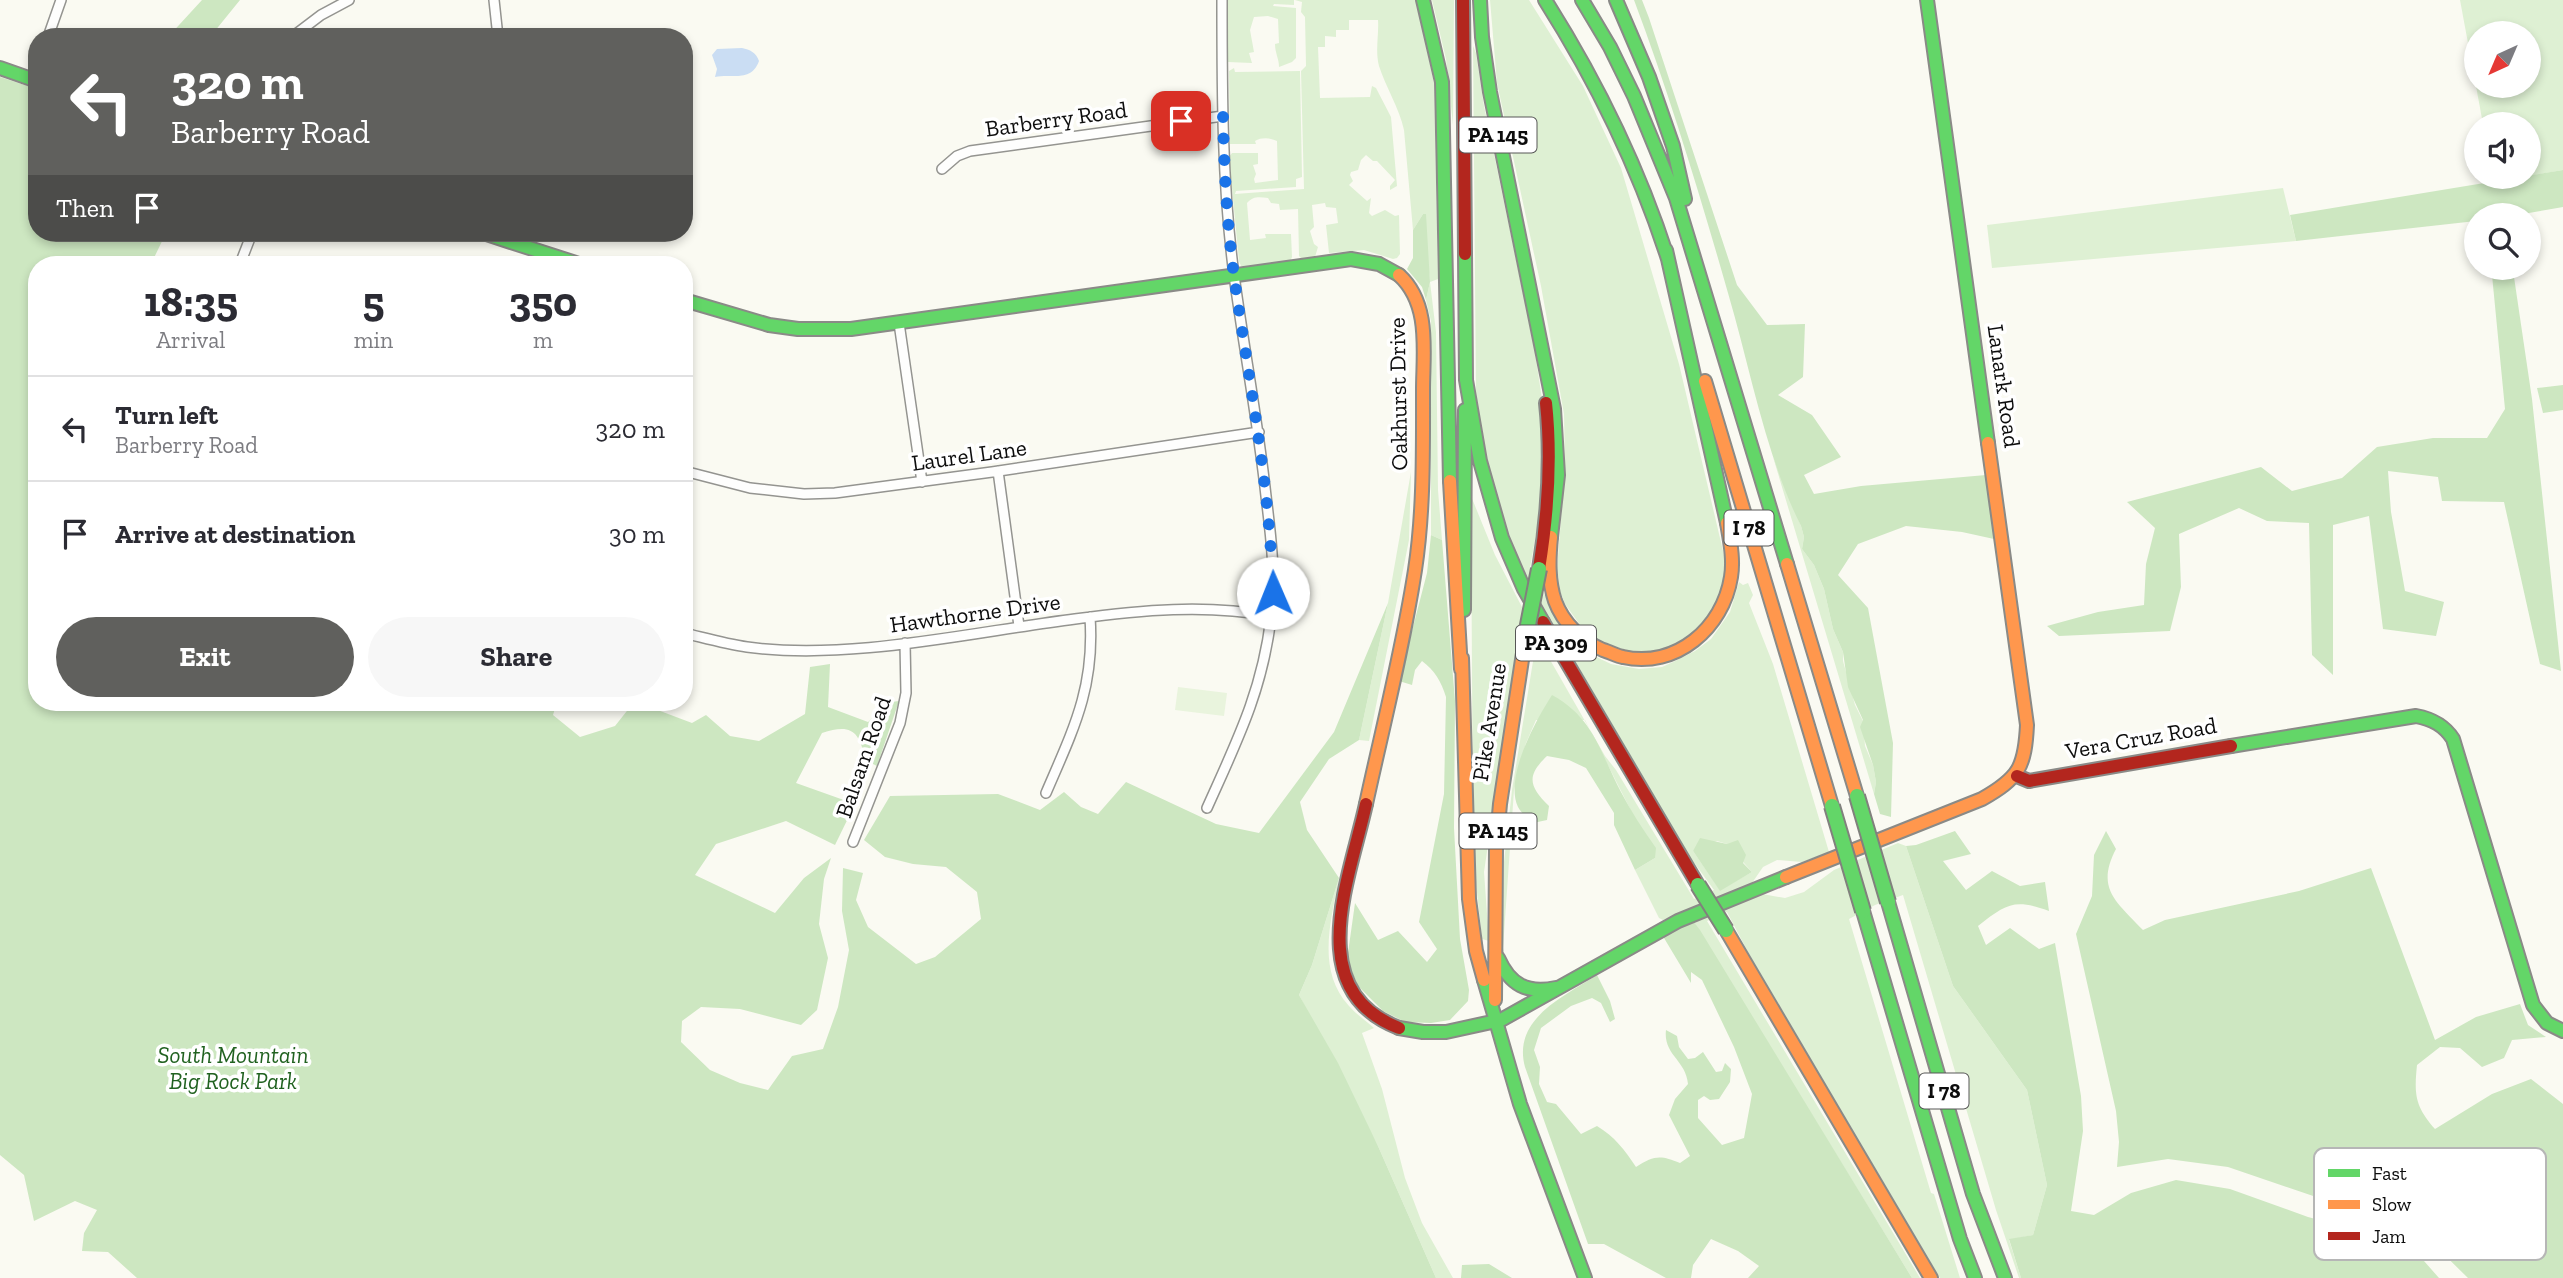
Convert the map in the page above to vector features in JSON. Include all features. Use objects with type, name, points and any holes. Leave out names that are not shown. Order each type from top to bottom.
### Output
[{"type":"main road","points":[[1423,0],[1442,82],[1447,440],[1461,669]]},
{"type":"main road","name":"PA 309","points":[[1463,0],[1466,380],[1485,487],[1502,539],[1516,573],[1931,1278]]},
{"type":"main road","name":"I 78","points":[[1545,0],[1580,53],[1611,110],[1637,170],[1665,250],[1952,1213],[1975,1278]]},
{"type":"main road","name":"I 78","points":[[1582,0],[1624,72],[1647,121],[1676,198],[1857,796],[1973,1194],[2005,1278]]},
{"type":"main road","points":[[1616,0],[1649,77],[1674,146],[1706,290]]},
{"type":"main road","name":"Lanark Road","points":[[1927,0],[2027,725],[2026,756],[2017,776]]},
{"type":"main road","name":"PA 145","points":[[1480,2],[1486,71],[1524,265]]},
{"type":"main road","points":[[0,68],[28,75]]},
{"type":"main road","points":[[513,242],[542,256]]},
{"type":"main road","points":[[1524,265],[1546,352],[1556,425],[1558,460],[1551,559],[1554,598],[1568,624],[1589,644],[1620,657],[1651,659],[1681,651],[1702,637],[1711,627],[1726,603],[1734,562],[1665,250]]},
{"type":"main road","name":"Oakhurst Drive","points":[[693,303],[769,325],[851,329],[1362,259],[1386,266],[1398,274],[1414,293],[1419,304],[1422,328],[1423,412],[1419,541],[1407,611],[1347,886],[1338,941],[1339,953],[1342,968],[1355,996],[1374,1016],[1388,1024],[1423,1034],[1495,1023]]},
{"type":"main road","name":"Pike Avenue","points":[[1495,1023],[1496,848],[1500,804],[1525,640],[1539,569],[1546,516],[1549,445],[1547,408],[1524,265]]},
{"type":"main road","name":"PA 145","points":[[1461,669],[1465,573],[1466,380]]},
{"type":"main road","name":"Pike Avenue","points":[[1461,669],[1469,899],[1476,951],[1520,1104],[1586,1278]]},
{"type":"main road","name":"Vera Cruz Road","points":[[2017,776],[2029,781],[2395,719],[2416,716],[2433,720],[2442,725],[2453,739],[2533,1005],[2547,1023],[2563,1031]]},
{"type":"main road","points":[[1495,1023],[1672,923],[1982,799],[2017,776]]},
{"type":"main road","points":[[1495,951],[1506,975],[1518,988],[1536,992],[1556,988]]},
{"type":"street","points":[[51,28],[61,0]]},
{"type":"street","points":[[304,28],[349,0]]},
{"type":"street","points":[[494,0],[497,28]]},
{"type":"street","points":[[1207,808],[1253,701],[1271,616],[1272,549],[1259,432],[1234,277],[1226,195],[1223,0]]},
{"type":"street","name":"Barberry Road","points":[[942,169],[957,156],[970,151],[1223,116]]},
{"type":"street","points":[[899,323],[922,482]]},
{"type":"street","name":"Laurel Lane","points":[[693,473],[750,488],[804,494],[835,493],[1259,432]]},
{"type":"street","points":[[998,471],[1019,626]]},
{"type":"street","name":"Hawthorne Drive","points":[[693,635],[747,647],[775,649],[865,647],[1172,608],[1228,610],[1271,616]]},
{"type":"street","points":[[1046,793],[1083,704],[1091,658],[1090,617]]},
{"type":"street","name":"Balsam Road","points":[[853,842],[900,723],[906,693],[905,643]]},
{"type":"green space","points":[[202,0],[240,0],[217,28],[176,28]]},
{"type":"green space","points":[[1228,0],[1294,0],[1294,5],[1273,6],[1296,8],[1296,58],[1279,67],[1275,44],[1279,43],[1278,19],[1268,16],[1254,17],[1250,30],[1254,52],[1249,53],[1252,63],[1228,62]]},
{"type":"green space","points":[[1295,0],[1416,0],[1434,83],[1438,279],[1430,282],[1423,214],[1413,230],[1404,130],[1379,66],[1378,20],[1349,20],[1349,30],[1336,30],[1336,37],[1325,36],[1325,47],[1318,47],[1320,98],[1370,97],[1372,86],[1376,88],[1391,117],[1397,186],[1390,190],[1395,180],[1377,161],[1366,155],[1358,170],[1351,172],[1353,181],[1349,185],[1367,201],[1371,198],[1369,213],[1372,216],[1385,210],[1395,216],[1399,215],[1400,254],[1393,259],[1364,250],[1329,253],[1326,225],[1338,223],[1336,208],[1326,207],[1325,203],[1312,205],[1314,227],[1310,231],[1314,244],[1318,247],[1315,257],[1302,259],[1299,256],[1298,209],[1280,210],[1279,204],[1259,197],[1247,203],[1250,240],[1266,238],[1265,234],[1291,234],[1292,257],[1290,262],[1245,268],[1241,266],[1229,157],[1232,153],[1258,153],[1258,164],[1253,165],[1255,183],[1278,180],[1277,141],[1263,138],[1255,141],[1256,144],[1230,144],[1229,71],[1234,68],[1235,72],[1300,71],[1302,177],[1296,179],[1296,187],[1236,191],[1235,194],[1304,189],[1301,71],[1306,66],[1305,17],[1301,12],[1302,2]]},
{"type":"green space","points":[[1432,0],[1454,0],[1453,125],[1446,59]]},
{"type":"green space","points":[[1490,0],[1529,0],[1583,86],[1621,168],[1679,364],[1724,555],[1725,572],[1718,605],[1688,639],[1665,650],[1635,653],[1596,641],[1583,629],[1565,604],[1560,591],[1557,569],[1565,470],[1564,414],[1541,286],[1497,83]]},
{"type":"green space","points":[[1634,0],[1642,0],[1649,18],[1737,285],[1767,325],[1805,324],[1803,377],[1778,395],[1812,415],[1841,457],[1804,475],[1814,494],[1861,486],[1986,475],[1994,539],[1962,532],[1906,526],[1858,544],[1838,575],[1868,608],[1893,743],[1891,817],[1880,814],[1874,794],[1876,782],[1873,765],[1860,727],[1863,720],[1848,687],[1843,652],[1833,629],[1824,589],[1814,565],[1802,549],[1804,537],[1801,526],[1788,499],[1768,441],[1695,183]]},
{"type":"green space","points":[[2460,0],[2563,0],[2563,170],[2541,174],[2541,112],[2481,112],[2478,98],[2541,98],[2541,21],[2464,22]]},
{"type":"green space","points":[[1473,46],[1534,346],[1542,399],[1544,437],[1540,511],[1530,568],[1569,637],[1588,653],[1611,664],[1639,669],[1662,667],[1695,651],[1711,639],[1730,612],[1739,582],[1743,585],[1748,583],[1753,595],[1749,603],[1773,664],[1829,852],[1802,862],[1777,860],[1763,867],[1752,883],[1663,920],[1659,918],[1635,870],[1655,858],[1590,729],[1694,899],[1714,890],[1690,857],[1523,572],[1495,503],[1481,438],[1476,391]],"holes":[[[1717,841],[1727,844],[1752,872],[1720,890],[1693,851]]]},
{"type":"green space","name":"South Mountain Big Rock Park","points":[[0,77],[28,86],[28,242],[162,242],[155,256],[28,256],[28,711],[554,711],[553,715],[580,737],[615,726],[627,711],[660,711],[692,723],[706,715],[730,736],[759,741],[805,714],[810,667],[830,664],[828,707],[868,722],[891,702],[899,701],[877,766],[865,760],[860,742],[852,732],[832,730],[822,733],[796,783],[855,804],[835,845],[786,821],[716,844],[695,875],[775,913],[804,878],[831,858],[824,879],[819,924],[828,958],[817,1010],[801,1025],[740,1009],[701,1007],[682,1021],[681,1042],[710,1070],[740,1083],[768,1090],[792,1056],[823,1049],[838,1007],[849,950],[842,911],[843,868],[863,873],[856,900],[868,927],[916,964],[935,957],[981,919],[977,892],[946,867],[913,864],[885,857],[864,840],[890,796],[998,794],[1040,810],[1064,792],[1081,807],[1098,814],[1126,782],[1216,824],[1259,833],[1334,732],[1388,603],[1359,740],[1329,759],[1300,802],[1307,830],[1339,878],[1312,965],[1299,995],[1338,1063],[1436,1278],[137,1278],[108,1252],[82,1251],[84,1233],[97,1210],[75,1201],[34,1221],[24,1175],[0,1155]]},
{"type":"green space","points":[[2563,170],[2563,207],[2541,211],[2541,203],[2464,203],[2464,222],[2296,241],[2290,215],[2464,186],[2464,189],[2541,189],[2541,174]]},
{"type":"green space","points":[[2283,188],[2296,241],[1992,268],[1987,225]]},
{"type":"green space","points":[[1423,214],[1426,214],[1430,282],[1426,300],[1422,287],[1407,269],[1413,258],[1413,230]]},
{"type":"green space","points":[[2492,280],[2514,280],[2532,399],[2561,671],[2540,664],[2504,502],[2442,501],[2438,477],[2388,471],[2391,512],[2405,591],[2444,602],[2436,636],[2383,629],[2369,516],[2333,525],[2333,675],[2312,655],[2309,523],[2267,521],[2239,508],[2179,534],[2181,587],[2170,631],[2059,636],[2047,626],[2098,612],[2144,605],[2146,564],[2155,528],[2127,502],[2261,467],[2292,491],[2342,478],[2377,447],[2433,438],[2487,438],[2505,409]]},
{"type":"green space","points":[[1430,282],[1436,332],[1438,490],[1442,540],[1431,535],[1431,321],[1426,300]]},
{"type":"green space","points":[[2563,385],[2563,410],[2543,413],[2537,388]]},
{"type":"green space","points":[[1773,457],[1801,526],[1804,537],[1802,549],[1814,565],[1824,589],[1833,629],[1843,652],[1855,705],[1863,721],[1865,746],[1873,765],[1876,782],[1874,794]]},
{"type":"green space","points":[[1411,472],[1409,540],[1369,741],[1359,740],[1388,603]]},
{"type":"green space","points":[[1471,496],[1495,555],[1523,609],[1484,872],[1489,941],[1482,939],[1473,855]]},
{"type":"green space","points":[[1431,535],[1442,540],[1455,701],[1454,828],[1460,939],[1469,990],[1468,1001],[1450,1020],[1431,1023],[1405,1022],[1383,1011],[1358,986],[1347,960],[1355,903],[1378,940],[1398,931],[1427,962],[1437,949],[1419,922],[1444,794],[1446,697],[1437,677],[1422,661],[1415,670],[1412,685],[1399,681],[1427,573]]},
{"type":"green space","points":[[1537,637],[1584,720],[1536,720],[1526,743],[1514,790],[1503,948],[1511,969],[1526,980],[1541,984],[1535,985],[1515,979],[1504,960],[1501,944],[1504,862],[1512,790]]},
{"type":"green space","points":[[1178,687],[1227,693],[1224,716],[1175,710]]},
{"type":"green space","points":[[1552,695],[1578,714],[1587,725],[1625,799],[1656,848],[1655,858],[1635,870],[1614,825],[1614,813],[1586,768],[1569,760],[1547,756],[1536,769],[1533,781],[1537,793],[1549,806],[1547,820],[1533,823],[1518,807],[1515,780],[1518,765],[1538,719]]},
{"type":"green space","points":[[1955,831],[1971,854],[1943,861],[1966,890],[1992,871],[2020,886],[2045,882],[2049,911],[2027,905],[2011,905],[1978,926],[1986,945],[2010,928],[2039,949],[2055,943],[2081,1096],[2083,1131],[2071,1211],[2094,1215],[2131,1193],[2176,1180],[2230,1189],[2314,1219],[2314,1260],[2423,1260],[2439,1278],[2021,1278],[2009,1239],[2033,1235],[2047,1185],[2027,1090],[1953,986],[1906,846]]},
{"type":"green space","points":[[2106,831],[2116,849],[2110,863],[2108,885],[2117,903],[2143,930],[2165,920],[2299,891],[2371,868],[2435,1040],[2476,1017],[2520,1004],[2528,1025],[2546,1037],[2512,1040],[2504,1058],[2482,1067],[2460,1048],[2440,1047],[2417,1065],[2416,1092],[2423,1114],[2435,1129],[2492,1094],[2531,1079],[2563,1104],[2563,1278],[2468,1278],[2450,1260],[2546,1260],[2546,1148],[2314,1148],[2314,1196],[2228,1167],[2168,1159],[2117,1167],[2119,1142],[2116,1111],[2076,934],[2092,896],[2094,855]]},
{"type":"green space","points":[[1700,838],[1727,844],[1738,840],[1746,855],[1743,863],[1752,872],[1720,891],[1693,851]]},
{"type":"green space","points":[[1898,843],[1906,846],[1953,986],[2027,1090],[2047,1185],[2033,1235],[2009,1240],[2021,1278],[1996,1210],[1903,895],[1875,905],[1849,919],[1931,1193],[1934,1194],[1960,1278],[1940,1278],[1749,954],[1727,912],[1707,921],[1920,1278],[1912,1278],[1693,921],[1762,894],[1785,898],[1804,892],[1834,870]]},
{"type":"green space","points":[[1339,878],[1330,928],[1329,961],[1332,977],[1349,1006],[1374,1028],[1362,1033],[1382,1089],[1405,1178],[1422,1223],[1453,1278],[1436,1278],[1378,1146],[1299,995],[1312,965]]},
{"type":"green space","points":[[1693,921],[1912,1278],[1748,1278],[1759,1266],[1738,1251],[1711,1239],[1693,1265],[1691,1278],[1666,1278],[1604,1244],[1588,1244],[1525,1067],[1523,1050],[1526,1035],[1543,1011],[1597,975],[1610,1001],[1615,1019],[1610,1022],[1601,1003],[1592,998],[1571,1006],[1541,1028],[1534,1050],[1540,1067],[1539,1084],[1547,1102],[1556,1104],[1581,1134],[1597,1126],[1603,1130],[1619,1144],[1636,1167],[1658,1158],[1680,1163],[1690,1156],[1669,1115],[1675,1099],[1688,1084],[1683,1069],[1668,1046],[1666,1030],[1677,1036],[1679,1047],[1688,1059],[1703,1052],[1716,1072],[1722,1071],[1725,1063],[1731,1069],[1730,1082],[1719,1099],[1710,1100],[1704,1096],[1698,1100],[1698,1118],[1722,1145],[1744,1138],[1752,1094],[1734,1047],[1702,980],[1691,972],[1691,983],[1664,938],[1664,934]]},
{"type":"green space","points":[[1489,1264],[1512,1278],[1461,1278],[1462,1265]]},
{"type":"water","points":[[742,48],[756,55],[759,61],[756,68],[746,75],[715,77],[717,69],[712,55],[717,49]]},
{"type":"traffic: fast","points":[[1423,0],[1442,82],[1450,481]]},
{"type":"traffic: fast","points":[[1480,0],[1490,92],[1554,409],[1558,475],[1551,537]]},
{"type":"traffic: fast","points":[[1545,0],[1615,125],[1668,259]]},
{"type":"traffic: fast","points":[[1582,0],[1610,47],[1634,96],[1676,198],[1787,564]]},
{"type":"traffic: fast","points":[[1616,0],[1649,77],[1673,146],[1685,199]]},
{"type":"traffic: fast","points":[[1927,0],[1988,443]]},
{"type":"traffic: fast","points":[[0,68],[28,78]]},
{"type":"traffic: fast","points":[[511,242],[554,256]]},
{"type":"traffic: fast","points":[[1666,250],[1727,523]]},
{"type":"traffic: fast","points":[[1465,254],[1466,380],[1480,461],[1502,538],[1524,589],[1543,622]]},
{"type":"traffic: fast","points":[[693,303],[769,325],[798,329],[851,329],[1351,259],[1379,264],[1399,275]]},
{"type":"traffic: fast","points":[[1464,610],[1465,410]]},
{"type":"traffic: fast","points":[[1525,640],[1539,569]]},
{"type":"traffic: fast","points":[[2231,746],[2416,716],[2442,726],[2453,739],[2533,1005],[2547,1023],[2563,1031]]},
{"type":"traffic: fast","points":[[1857,796],[1888,902]]},
{"type":"traffic: fast","points":[[1832,806],[1863,911]]},
{"type":"traffic: fast","points":[[1399,1028],[1446,1032],[1501,1020],[1678,921],[1786,877]]},
{"type":"traffic: fast","points":[[1698,885],[1726,930]]},
{"type":"traffic: fast","points":[[1888,902],[1973,1194],[2005,1278]]},
{"type":"traffic: fast","points":[[1863,911],[1960,1239],[1975,1278]]},
{"type":"traffic: fast","points":[[1498,958],[1508,975],[1521,985],[1536,990],[1556,988]]},
{"type":"traffic: fast","points":[[1484,980],[1520,1104],[1585,1278]]},
{"type":"traffic: slow","points":[[1366,804],[1410,599],[1418,548],[1421,503],[1423,329],[1416,300],[1399,275]]},
{"type":"traffic: slow","points":[[1705,381],[1832,806]]},
{"type":"traffic: slow","points":[[1786,877],[1982,799],[2004,784],[2018,770],[2022,761],[2027,725],[1988,443]]},
{"type":"traffic: slow","points":[[1450,481],[1461,669]]},
{"type":"traffic: slow","points":[[1551,537],[1551,585],[1558,609],[1568,624],[1588,642],[1603,650],[1643,659],[1661,657],[1694,641],[1718,613],[1726,596],[1732,570],[1727,523]]},
{"type":"traffic: slow","points":[[1787,564],[1857,796]]},
{"type":"traffic: slow","points":[[1495,1000],[1496,848],[1500,804],[1525,640]]},
{"type":"traffic: slow","points":[[1462,658],[1469,899],[1476,951],[1484,980]]},
{"type":"traffic: slow","points":[[1726,930],[1931,1278]]},
{"type":"traffic: jam","points":[[1463,0],[1465,254]]},
{"type":"traffic: jam","points":[[1539,569],[1548,486],[1546,403]]},
{"type":"traffic: jam","points":[[1543,622],[1698,885]]},
{"type":"traffic: jam","points":[[2017,776],[2029,781],[2231,746]]},
{"type":"traffic: jam","points":[[1366,804],[1344,897],[1340,930],[1341,960],[1350,987],[1369,1010],[1399,1028]]},
{"type":"route","points":[[1181,121],[1223,116],[1229,235],[1259,432],[1272,549],[1273,593]]}]
